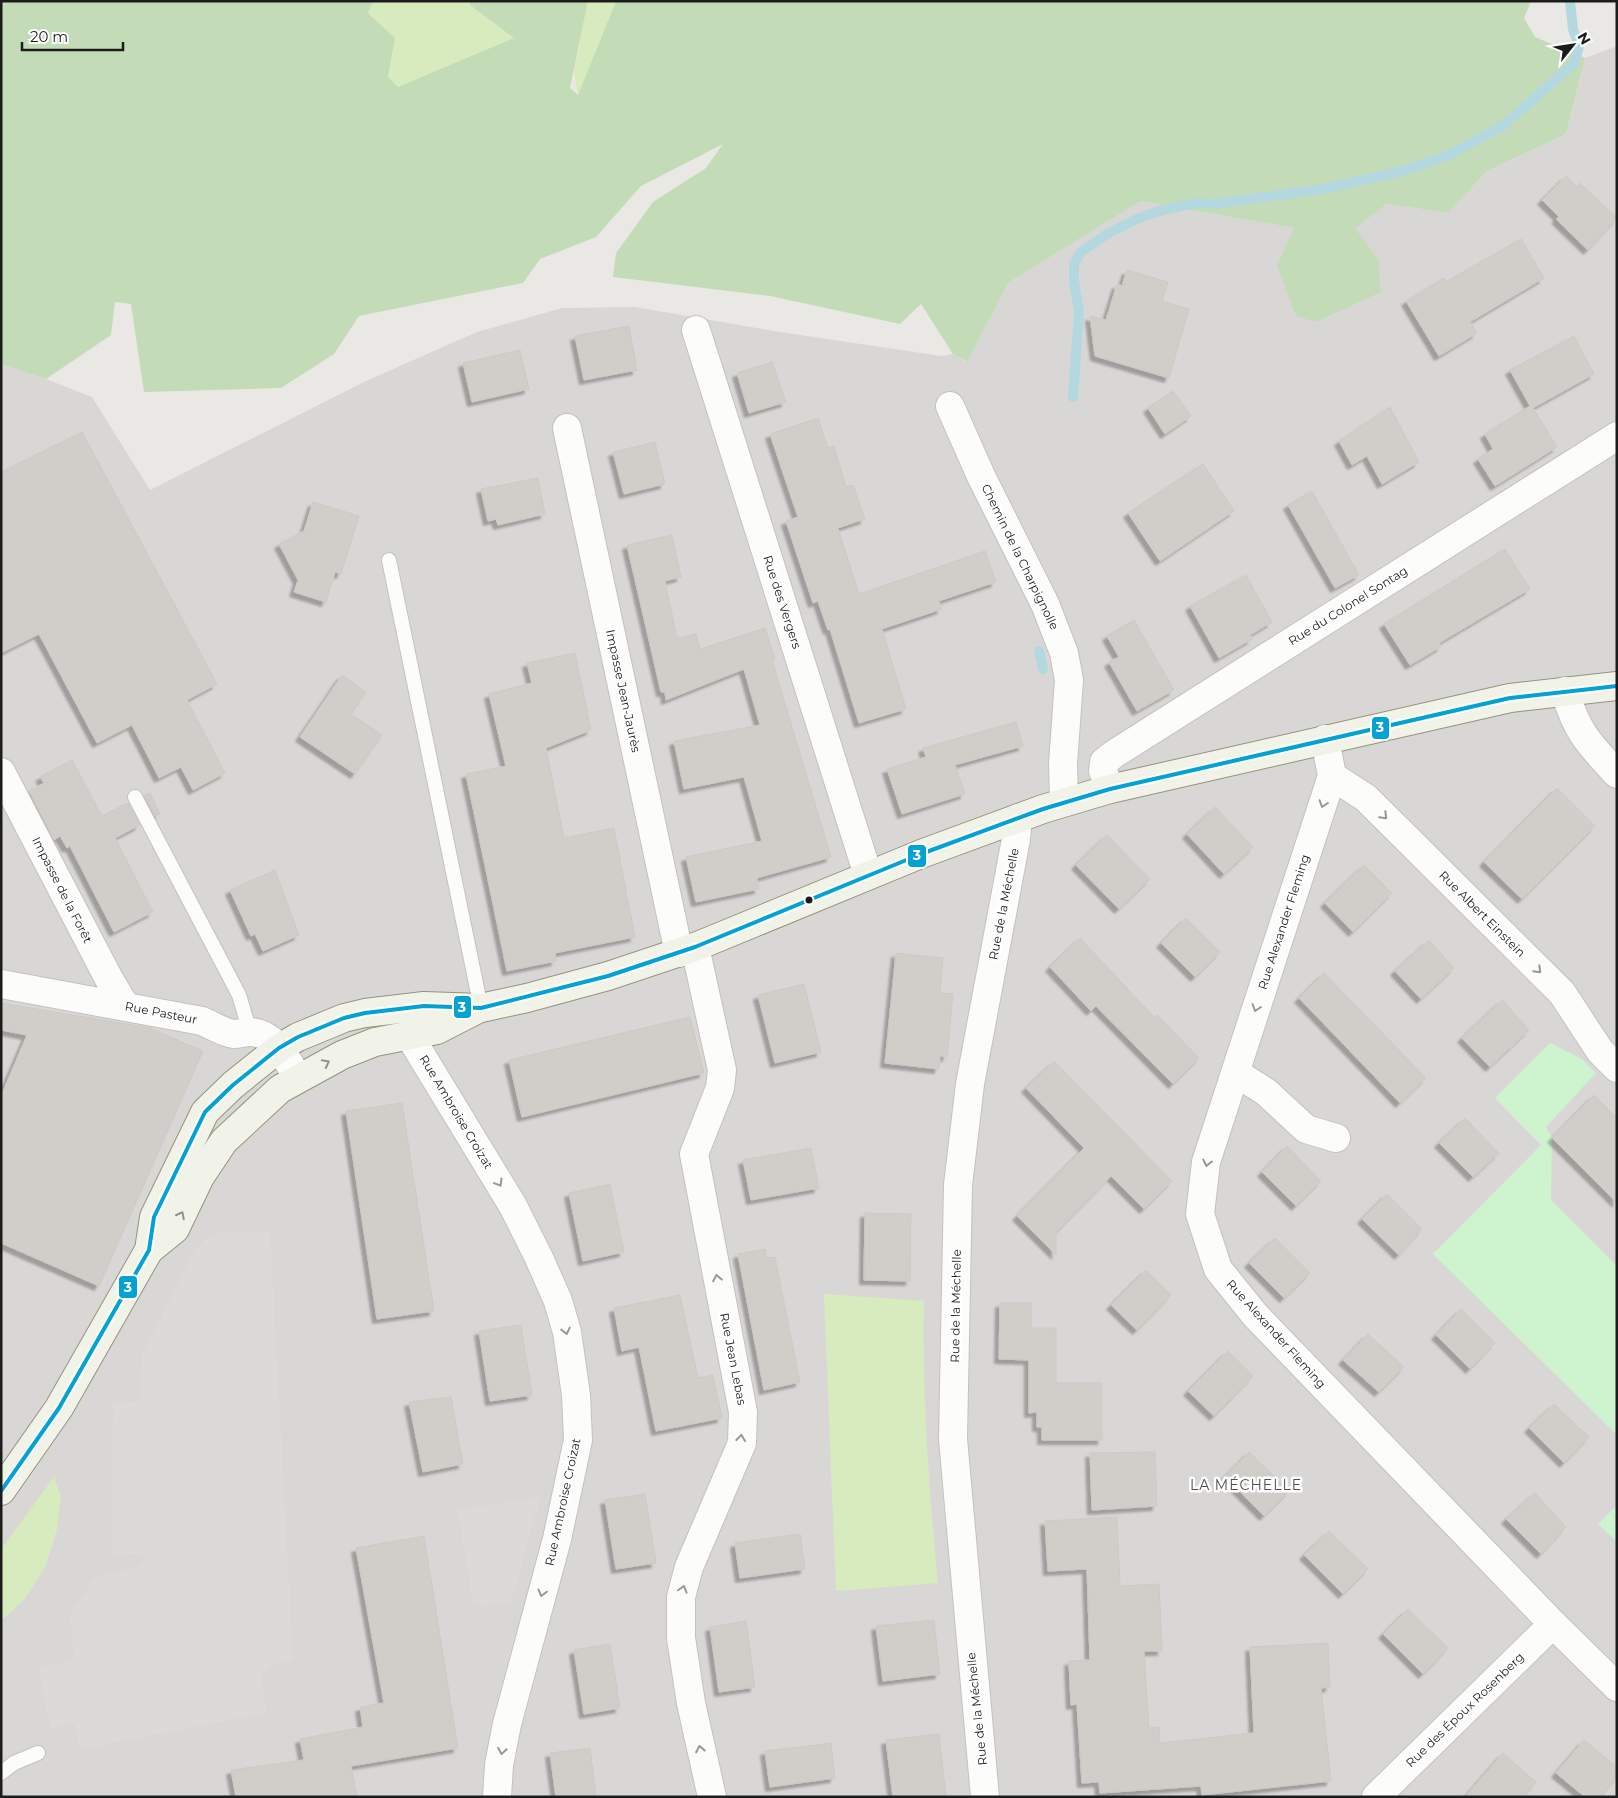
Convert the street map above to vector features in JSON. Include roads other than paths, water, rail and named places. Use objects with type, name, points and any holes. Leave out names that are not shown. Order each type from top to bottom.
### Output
[{"type":"street","name":"Rue des Vergers","points":[[696,330],[868,875]]},
{"type":"street","name":"Chemin de la Charpignolle","points":[[950,406],[981,476],[1045,604],[1064,653],[1069,680],[1065,723],[1064,802]]},
{"type":"street","name":"Impasse Jean-Jaurès","points":[[567,428],[687,950]]},
{"type":"street","name":"Rue du Colonel Sontag","points":[[1110,789],[1103,770],[1104,762],[1114,754],[1617,436]]},
{"type":"street","points":[[149,1250],[154,1217],[206,1112],[233,1085],[279,1048],[344,1018],[424,1006],[481,1008],[527,998],[608,976],[687,950],[868,875],[1018,818],[1110,789],[1510,698],[1617,686]]},
{"type":"street","points":[[1565,691],[1576,724],[1591,746],[1617,774]]},
{"type":"street","name":"Rue Alexander Fleming","points":[[1325,739],[1332,776],[1206,1162],[1200,1214],[1218,1269],[1255,1315],[1553,1624],[1617,1687]]},
{"type":"street","name":"Impasse de la Forêt","points":[[1,772],[109,979],[126,1006]]},
{"type":"street","name":"Rue Albert Einstein","points":[[1332,776],[1366,798],[1562,993],[1600,1051],[1617,1068]]},
{"type":"street","name":"Rue de la Méchelle","points":[[985,1797],[953,1439],[958,1185],[970,1084],[1016,839],[1018,818]]},
{"type":"street","name":"Rue Jean Lebas","points":[[687,950],[722,1070],[720,1088],[694,1154],[743,1412],[742,1442],[689,1567],[681,1597],[681,1638],[691,1703],[712,1797]]},
{"type":"street","name":"Rue Pasteur","points":[[1,984],[126,1006],[202,1022],[234,1034],[250,1032],[268,1038],[279,1048],[298,1078]]},
{"type":"street","points":[[409,1036],[424,1006]]},
{"type":"street","points":[[1,1491],[59,1408],[149,1250],[175,1228],[200,1177],[224,1141],[280,1089],[342,1055],[375,1042],[437,1030],[481,1008]]},
{"type":"street","name":"Rue Ambroise Croizat","points":[[409,1036],[513,1206],[539,1258],[558,1302],[567,1332],[576,1395],[578,1440],[557,1538],[507,1724],[497,1797]]},
{"type":"street","points":[[1236,1073],[1266,1092],[1306,1129],[1336,1138]]},
{"type":"street","name":"Rue des Époux Rosenberg","points":[[1376,1797],[1553,1624]]},
{"type":"lane","points":[[389,560],[481,1008]]},
{"type":"lane","points":[[135,797],[239,995],[250,1032]]},
{"type":"lane","points":[[1,1773],[14,1763],[38,1753]]},
{"type":"waterway","points":[[1073,397],[1079,312],[1074,281],[1074,264],[1081,252],[1107,234],[1137,219],[1159,211],[1195,203],[1215,204],[1323,189],[1399,172],[1449,155],[1504,125],[1574,63],[1579,47],[1573,29],[1570,1]]},
{"type":"waterway","points":[[1039,651],[1043,669]]},
{"type":"district","name":"LA MÉCHELLE","points":[[1246,1485]]}]
